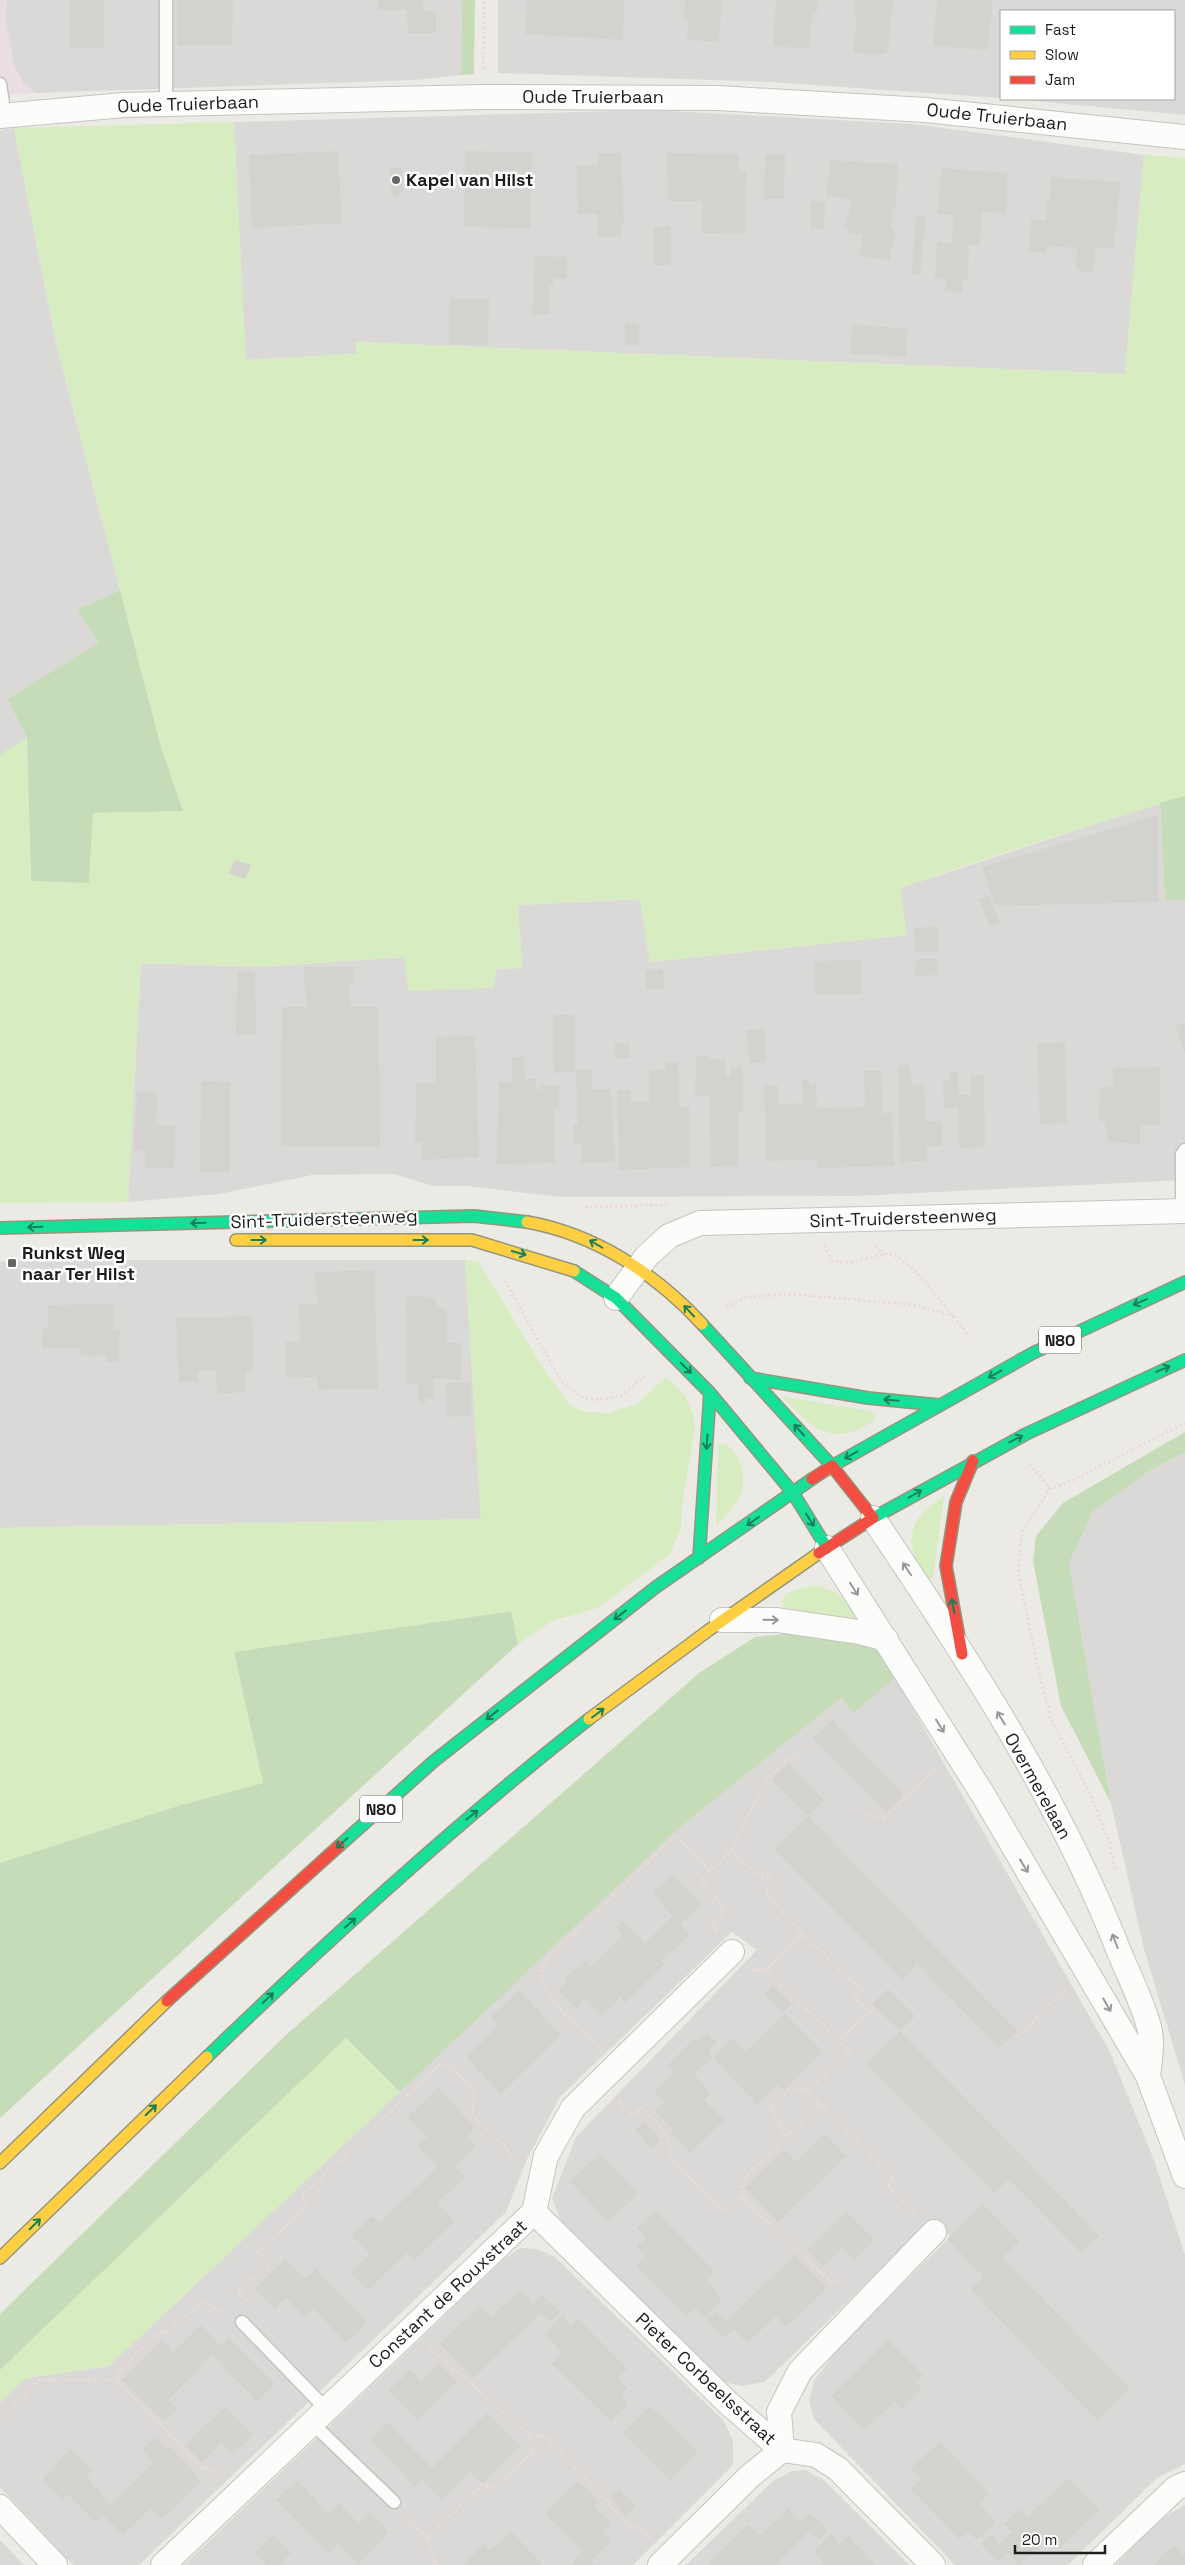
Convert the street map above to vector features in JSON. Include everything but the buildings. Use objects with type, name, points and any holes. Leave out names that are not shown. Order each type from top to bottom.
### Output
[{"type":"main road","name":"Sint-Truidersteenweg","points":[[0,1228],[474,1216],[506,1217],[543,1224],[587,1239],[638,1268],[679,1301],[832,1466],[873,1518]]},
{"type":"main road","name":"Sint-Truidersteenweg","points":[[226,1240],[472,1240],[570,1268],[616,1298],[710,1393],[793,1493],[827,1548]]},
{"type":"main road","name":"N80","points":[[0,2163],[183,1986],[434,1761],[656,1587],[832,1466],[1033,1353],[1185,1282]]},
{"type":"main road","points":[[0,2258],[235,2028],[449,1833],[580,1726],[722,1620],[873,1518],[973,1461],[1063,1416],[1185,1360]]},
{"type":"main road","points":[[750,1378],[868,1398],[939,1405]]},
{"type":"main road","points":[[699,1558],[710,1393]]},
{"type":"main road","points":[[962,1654],[946,1566],[956,1502],[973,1461]]},
{"type":"street","name":"Oude Truierbaan","points":[[2,116],[124,105],[482,97],[718,98],[924,110],[1185,137]]},
{"type":"street","name":"Sint-Truidersteenweg","points":[[616,1298],[647,1256],[669,1236],[700,1223],[1183,1211]]},
{"type":"street","name":"Overmerelaan","points":[[873,1518],[962,1654],[1022,1754],[1101,1906],[1149,2027],[1151,2050],[1148,2076]]},
{"type":"street","name":"Overmerelaan","points":[[827,1548],[982,1793],[1148,2076],[1185,2176]]},
{"type":"street","points":[[722,1620],[777,1620],[859,1632],[886,1639]]},
{"type":"street","name":"Constant de Rouxstraat","points":[[163,2565],[534,2212],[546,2156],[573,2108],[732,1952]]},
{"type":"street","name":"Pieter Corbeelsstraat","points":[[534,2212],[727,2402],[782,2450],[816,2455],[838,2469],[933,2565]]},
{"type":"street","points":[[666,2560],[750,2476],[782,2450],[779,2412],[800,2371],[934,2232]]},
{"type":"street","points":[[1095,2565],[1176,2488],[1185,2484]]},
{"type":"street","points":[[0,2507],[55,2565]]},
{"type":"lane","points":[[166,0],[166,104]]},
{"type":"lane","points":[[0,84],[2,116]]},
{"type":"lane","points":[[1183,1211],[1182,1154],[1185,1150]]},
{"type":"lane","points":[[242,2322],[319,2416],[394,2502]]},
{"type":"path","points":[[482,97],[484,0]]},
{"type":"path","points":[[583,1207],[669,1205]]},
{"type":"path","points":[[823,1220],[824,1249],[832,1260],[845,1264],[891,1254],[907,1261],[955,1317],[969,1337]]},
{"type":"path","points":[[500,1274],[561,1381],[580,1396],[596,1400],[621,1396],[648,1375]]},
{"type":"path","points":[[724,1308],[746,1296],[791,1294],[916,1306],[955,1317]]},
{"type":"path","points":[[1117,1878],[1109,1842],[1090,1794],[1051,1719],[1039,1673],[1018,1572],[1022,1532],[1050,1489],[1071,1481],[1185,1423]]},
{"type":"path","points":[[1028,1462],[1050,1489]]},
{"type":"path","points":[[732,1952],[712,1923],[722,1914],[723,1906],[701,1881],[732,1850],[768,1777],[789,1759],[804,1750]]},
{"type":"path","points":[[863,1814],[885,1818],[938,1765],[943,1772]]},
{"type":"path","points":[[616,2065],[548,1995],[541,1978],[542,1965],[676,1835],[711,1872]]},
{"type":"path","points":[[732,1850],[755,1873],[769,1876],[767,1895],[802,1934],[861,1990],[855,1998],[870,2012],[839,2040]]},
{"type":"path","points":[[802,1934],[766,1970],[850,2052],[807,2091]]},
{"type":"path","points":[[1018,2037],[1067,1987]]},
{"type":"path","points":[[117,2381],[120,2371],[153,2337],[170,2330],[203,2302],[242,2322],[255,2312],[238,2290],[269,2266],[258,2252],[307,2205],[301,2197],[440,2064],[453,2067],[475,2093],[472,2114],[540,2184]]},
{"type":"path","points":[[598,2082],[632,2115],[642,2108],[665,2132],[670,2151],[668,2156],[722,2211],[742,2198]]},
{"type":"path","points":[[785,2136],[771,2106],[791,2088],[807,2091],[894,2178],[887,2185],[934,2232]]},
{"type":"path","points":[[820,2104],[785,2136],[741,2182],[742,2198],[831,2282],[840,2280],[864,2305]]},
{"type":"path","points":[[409,2329],[532,2437],[546,2437],[629,2525],[638,2527],[666,2560]]},
{"type":"path","points":[[0,2420],[40,2380],[117,2381],[203,2469],[210,2470],[234,2497]]},
{"type":"path","points":[[427,2538],[482,2486],[493,2489],[534,2451],[529,2440],[532,2437]]},
{"type":"path","points":[[394,2502],[427,2538],[434,2565]]},
{"type":"shaded area","points":[[0,0],[7,0],[5,16],[14,66],[23,84],[36,93],[0,95]]},
{"type":"shaded area","points":[[7,0],[462,0],[461,75],[415,80],[36,93],[23,84],[14,66],[5,16]]},
{"type":"shaded area","points":[[498,0],[1185,0],[1185,115],[1025,100],[1175,100],[1175,10],[1000,10],[1000,98],[770,82],[498,73]]},
{"type":"shaded area","points":[[650,110],[913,124],[1144,155],[1125,374],[356,342],[357,354],[245,360],[234,122]]},
{"type":"shaded area","points":[[14,128],[56,343],[120,590],[77,610],[100,643],[7,699],[27,738],[0,755],[0,130]]},
{"type":"shaded area","points":[[1160,803],[1165,900],[1185,900],[1185,1180],[856,1196],[561,1197],[467,1186],[433,1186],[394,1174],[312,1175],[220,1194],[128,1202],[141,963],[260,967],[405,957],[497,969],[522,968],[518,905],[640,899],[650,962],[906,935],[900,888]]},
{"type":"shaded area","points":[[33,1260],[465,1260],[481,1519],[0,1528],[0,1262]]},
{"type":"shaded area","points":[[1185,1452],[1185,2085],[1144,1949],[1111,1803],[1069,1563],[1093,1512],[1149,1471]]},
{"type":"shaded area","points":[[895,1678],[1110,2052],[1154,2160],[1185,2255],[1185,2464],[1157,2478],[1068,2565],[955,2565],[814,2419],[809,2401],[814,2381],[840,2346],[950,2237],[932,2219],[765,2382],[743,2386],[723,2382],[562,2223],[552,2199],[576,2137],[757,1950],[732,1932],[560,2097],[527,2159],[506,2212],[139,2565],[73,2565],[0,2487],[0,2403],[26,2378],[109,2366],[678,1829],[841,1698],[854,1711]]},
{"type":"shaded area","points":[[520,2248],[537,2249],[555,2257],[723,2420],[733,2441],[733,2465],[633,2565],[184,2565],[503,2260]]},
{"type":"shaded area","points":[[805,2470],[824,2480],[909,2565],[686,2565],[772,2482],[792,2471]]},
{"type":"shaded area","points":[[1185,2505],[1185,2565],[1115,2565],[1161,2519]]},
{"type":"shaded area","points":[[0,2540],[24,2565],[0,2565]]},
{"type":"green space","points":[[462,0],[475,0],[474,74],[461,75]]},
{"type":"green space","points":[[234,122],[246,360],[356,354],[356,342],[1125,374],[1144,155],[1185,158],[1185,796],[981,860],[900,888],[907,935],[650,962],[640,899],[518,905],[522,968],[497,969],[493,988],[409,991],[404,957],[260,967],[141,963],[128,1202],[0,1203],[0,755],[27,738],[31,881],[89,883],[93,813],[183,811],[161,747],[56,342],[14,128]]},
{"type":"green space","points":[[120,590],[161,747],[183,811],[93,813],[89,883],[31,881],[27,738],[7,699],[99,643],[77,610]]},
{"type":"green space","points":[[1185,796],[1185,900],[1165,900],[1160,803]]},
{"type":"green space","points":[[465,1260],[479,1262],[545,1371],[571,1406],[585,1412],[609,1413],[637,1404],[666,1377],[685,1395],[693,1413],[695,1429],[682,1505],[681,1529],[669,1555],[598,1608],[554,1620],[518,1644],[511,1611],[234,1652],[263,1783],[181,1805],[0,1863],[0,1528],[481,1519]]},
{"type":"green space","points":[[781,1396],[869,1411],[876,1414],[875,1420],[860,1429],[834,1434],[823,1431],[813,1425]]},
{"type":"green space","points":[[1185,1432],[1185,1452],[1149,1471],[1093,1512],[1069,1563],[1111,1803],[1061,1706],[1033,1561],[1036,1536],[1063,1503]]},
{"type":"green space","points":[[722,1443],[731,1448],[737,1456],[743,1472],[743,1481],[742,1490],[735,1505],[716,1526],[718,1446]]},
{"type":"green space","points":[[944,1496],[933,1578],[926,1579],[914,1554],[912,1533],[922,1514]]},
{"type":"green space","points":[[812,1586],[821,1587],[842,1597],[862,1622],[784,1607],[781,1602],[790,1592]]},
{"type":"green space","points":[[511,1611],[518,1644],[0,2118],[0,1863],[181,1805],[263,1783],[234,1652]]},
{"type":"green space","points":[[793,1633],[845,1641],[881,1651],[895,1678],[854,1712],[841,1698],[678,1829],[400,2092],[346,2038],[0,2370],[0,2314],[286,2035],[699,1673],[755,1637]]},
{"type":"green space","points":[[346,2038],[400,2092],[109,2366],[26,2378],[0,2403],[0,2370]]},
{"type":"traffic: fast","points":[[0,1228],[474,1216],[527,1222]]},
{"type":"traffic: fast","points":[[574,1271],[616,1298],[710,1393],[793,1493]]},
{"type":"traffic: fast","points":[[832,1466],[1033,1353],[1185,1282]]},
{"type":"traffic: fast","points":[[702,1324],[832,1466]]},
{"type":"traffic: fast","points":[[873,1518],[1026,1434],[1185,1360]]},
{"type":"traffic: fast","points":[[750,1378],[868,1398],[939,1405]]},
{"type":"traffic: fast","points":[[699,1558],[710,1393]]},
{"type":"traffic: fast","points":[[339,1846],[434,1761],[656,1587],[812,1479]]},
{"type":"traffic: fast","points":[[793,1493],[827,1548]]},
{"type":"traffic: fast","points":[[207,2057],[393,1883],[589,1719]]},
{"type":"traffic: slow","points":[[527,1222],[577,1236],[623,1259],[665,1289],[702,1324]]},
{"type":"traffic: slow","points":[[236,1240],[472,1240],[574,1271]]},
{"type":"traffic: slow","points":[[589,1719],[709,1630],[819,1553]]},
{"type":"traffic: slow","points":[[0,2163],[167,2001]]},
{"type":"traffic: slow","points":[[0,2258],[207,2057]]},
{"type":"traffic: jam","points":[[962,1654],[946,1566],[956,1502],[973,1461]]},
{"type":"traffic: jam","points":[[812,1479],[832,1466],[873,1518],[819,1553]]},
{"type":"traffic: jam","points":[[167,2001],[339,1846]]},
{"type":"place","name":"Kapel van Hilst","points":[[396,180]]},
{"type":"place","name":"Runkst Weg naar Ter Hilst","points":[[12,1263]]}]
